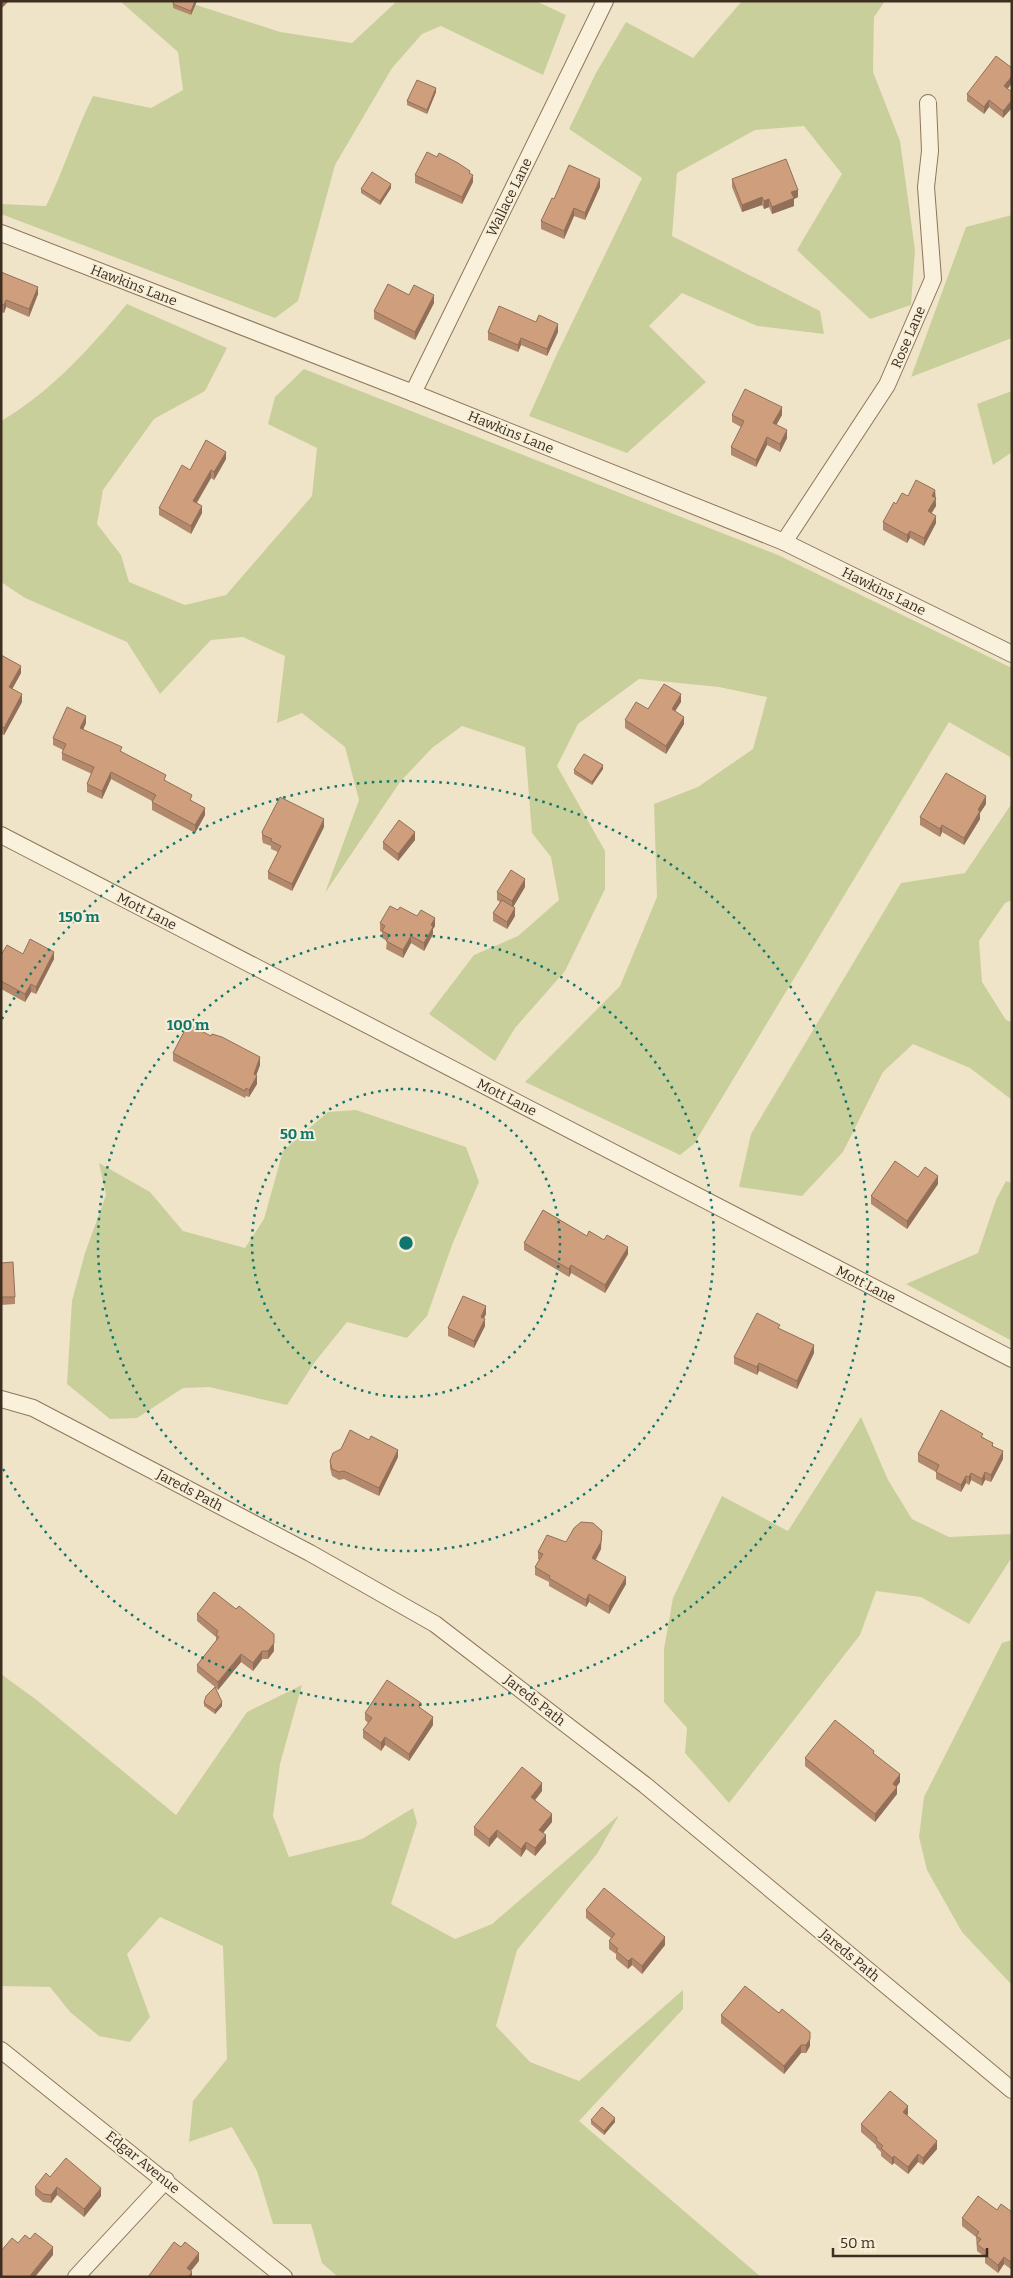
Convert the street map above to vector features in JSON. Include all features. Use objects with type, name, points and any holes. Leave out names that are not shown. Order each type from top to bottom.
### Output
[{"type":"street","name":"Wallace Lane","points":[[413,393],[605,1]]},
{"type":"street","name":"Rose Lane","points":[[784,542],[887,385],[933,279],[926,188],[930,151],[928,103]]},
{"type":"street","name":"Hawkins Lane","points":[[1,234],[413,393],[784,542],[1012,654]]},
{"type":"street","name":"Mott Lane","points":[[1,835],[1012,1359]]},
{"type":"street","name":"Jareds Path","points":[[1,1399],[33,1408],[310,1553],[435,1624],[645,1785],[1012,2090]]},
{"type":"street","name":"Edgar Avenue","points":[[1,2050],[166,2180],[284,2277]]},
{"type":"street","points":[[76,2277],[166,2180]]},
{"type":"green space","points":[[120,1],[184,1],[280,32],[352,43],[397,1],[536,1],[566,15],[543,75],[441,26],[422,34],[392,68],[335,165],[298,301],[275,318],[1,214],[1,204],[46,206],[93,96],[151,108],[183,90],[178,52]]},
{"type":"green space","points":[[742,1],[885,1],[874,17],[873,72],[900,141],[915,250],[911,305],[870,319],[797,250],[842,174],[804,126],[755,130],[677,173],[672,236],[820,311],[824,334],[757,326],[682,293],[649,326],[706,382],[627,453],[529,416],[642,178],[569,129],[596,73],[626,22],[693,58]]},
{"type":"green space","points":[[1012,215],[1012,338],[911,377],[966,227]]},
{"type":"green space","points":[[127,304],[227,348],[205,391],[154,419],[103,490],[97,524],[121,555],[129,582],[185,605],[226,595],[312,496],[317,448],[268,424],[275,397],[304,369],[778,555],[1012,668],[1012,758],[949,722],[694,1144],[680,1155],[525,1082],[620,986],[657,897],[654,804],[698,787],[753,749],[767,697],[719,687],[639,679],[578,724],[557,766],[605,851],[605,889],[565,971],[515,1028],[495,1061],[429,1014],[474,955],[518,936],[559,900],[551,857],[532,833],[525,747],[462,726],[432,748],[400,782],[325,893],[359,800],[345,747],[302,713],[277,723],[285,656],[243,637],[211,640],[160,694],[127,642],[25,598],[1,582],[1,421],[37,397],[53,383]]},
{"type":"green space","points":[[1012,391],[1012,452],[993,465],[977,404]]},
{"type":"green space","points":[[1012,803],[1012,900],[1005,903],[979,941],[982,982],[1006,1020],[1012,1022],[1012,1100],[970,1068],[913,1044],[883,1072],[843,1152],[802,1196],[739,1187],[751,1134],[901,883],[965,873]]},
{"type":"green space","points":[[356,1110],[466,1147],[479,1182],[452,1245],[427,1316],[407,1338],[347,1322],[314,1363],[287,1405],[209,1387],[183,1388],[137,1418],[110,1419],[67,1384],[72,1301],[85,1253],[106,1195],[99,1163],[150,1192],[183,1231],[245,1248],[264,1219],[283,1151],[328,1112]]},
{"type":"green space","points":[[1006,1181],[1012,1183],[1012,1341],[906,1284],[978,1253],[996,1200]]},
{"type":"green space","points":[[861,1417],[888,1480],[912,1519],[949,1537],[1012,1534],[1012,1557],[969,1624],[921,1597],[876,1591],[860,1635],[729,1803],[685,1753],[687,1728],[664,1702],[664,1649],[673,1598],[722,1496],[788,1531]]},
{"type":"green space","points":[[1012,1640],[1012,1985],[962,1932],[927,1870],[919,1837],[924,1797],[1002,1643]]},
{"type":"green space","points":[[1,1674],[38,1701],[176,1815],[247,1712],[302,1685],[280,1764],[273,1816],[289,1857],[362,1839],[413,1808],[417,1823],[391,1904],[455,1939],[492,1924],[619,1815],[597,1854],[517,1950],[496,2026],[530,2062],[579,2081],[683,1990],[683,2009],[579,2121],[761,2277],[338,2277],[322,2263],[311,2224],[273,2224],[257,2171],[232,2127],[189,2142],[193,2101],[227,2059],[223,1946],[160,1917],[127,1954],[150,2017],[130,2042],[99,2036],[70,2012],[50,1987],[1,1986]]},
{"type":"building","points":[[174,1],[195,1],[191,11],[173,4]]},
{"type":"building","points":[[996,56],[1012,68],[1012,76],[1004,86],[1012,92],[1012,100],[1003,111],[989,100],[984,107],[967,94]]},
{"type":"building","points":[[417,80],[436,88],[427,110],[407,101]]},
{"type":"building","points":[[427,152],[437,157],[439,153],[470,171],[469,173],[473,175],[462,197],[415,175]]},
{"type":"building","points":[[786,159],[798,190],[791,192],[794,198],[772,207],[769,199],[764,201],[762,197],[742,205],[732,179]]},
{"type":"building","points":[[569,165],[600,179],[585,213],[574,208],[564,231],[541,221],[552,198],[554,199]]},
{"type":"building","points":[[372,172],[391,184],[380,201],[361,189]]},
{"type":"building","points":[[1,272],[38,287],[29,309],[6,300],[4,305],[1,304]]},
{"type":"building","points":[[388,284],[409,295],[414,285],[434,295],[415,332],[374,311]]},
{"type":"building","points":[[499,306],[536,322],[539,315],[558,324],[547,349],[521,338],[518,345],[488,332]]},
{"type":"building","points":[[745,389],[782,407],[773,423],[787,430],[780,444],[767,437],[756,460],[731,447],[744,421],[732,415]]},
{"type":"building","points":[[206,440],[226,452],[214,472],[211,470],[193,501],[202,506],[191,526],[159,508],[182,465],[190,470]]},
{"type":"building","points":[[916,480],[935,490],[932,496],[936,498],[928,511],[936,516],[924,538],[910,531],[907,535],[883,522],[894,502],[896,504],[902,493],[908,496]]},
{"type":"building","points":[[1,655],[21,666],[9,687],[22,694],[4,728],[1,726]]},
{"type":"building","points":[[664,684],[681,694],[672,709],[684,717],[666,746],[625,720],[636,702],[648,709]]},
{"type":"building","points":[[67,707],[86,716],[80,728],[122,747],[120,751],[166,775],[164,780],[192,795],[190,800],[205,808],[195,825],[152,802],[156,795],[111,772],[102,791],[87,784],[94,767],[62,753],[66,744],[53,738]]},
{"type":"building","points":[[584,754],[603,765],[592,782],[574,770]]},
{"type":"building","points":[[946,773],[986,796],[978,810],[980,811],[964,838],[942,825],[940,829],[920,817]]},
{"type":"building","points":[[280,797],[324,819],[292,884],[268,872],[281,846],[271,841],[272,839],[263,835],[262,832]]},
{"type":"building","points":[[399,820],[415,832],[398,854],[383,842]]},
{"type":"building","points":[[511,870],[525,879],[512,901],[497,892]]},
{"type":"building","points":[[502,900],[515,908],[507,922],[493,913]]},
{"type":"building","points":[[390,906],[398,910],[400,907],[417,916],[421,910],[435,918],[431,925],[433,927],[424,943],[411,936],[403,950],[386,941],[390,935],[382,931],[385,926],[380,923]]},
{"type":"building","points":[[30,939],[54,952],[36,987],[31,984],[25,994],[1,981],[1,955],[7,945],[23,954]]},
{"type":"building","points":[[188,1024],[211,1036],[212,1034],[222,1037],[260,1057],[254,1074],[257,1076],[249,1090],[246,1088],[245,1091],[173,1053]]},
{"type":"building","points":[[895,1161],[918,1177],[925,1167],[938,1176],[907,1221],[871,1196]]},
{"type":"building","points":[[543,1210],[587,1236],[589,1231],[604,1240],[607,1235],[628,1247],[605,1285],[571,1265],[569,1269],[524,1243]]},
{"type":"building","points":[[13,1262],[15,1297],[1,1297],[1,1263]]},
{"type":"building","points":[[463,1296],[486,1306],[481,1317],[485,1319],[474,1341],[448,1328]]},
{"type":"building","points":[[757,1313],[780,1325],[778,1328],[814,1345],[797,1381],[759,1363],[757,1367],[734,1357]]},
{"type":"building","points":[[941,1410],[983,1434],[981,1437],[993,1443],[992,1446],[1003,1451],[991,1475],[985,1472],[982,1479],[971,1473],[969,1477],[966,1476],[961,1485],[936,1472],[939,1465],[918,1454]]},
{"type":"building","points":[[350,1430],[369,1440],[371,1436],[398,1450],[379,1488],[344,1471],[339,1472],[332,1469],[330,1461],[333,1453],[341,1449]]},
{"type":"building","points":[[581,1522],[593,1523],[602,1531],[601,1542],[592,1558],[626,1577],[609,1606],[589,1594],[586,1600],[549,1578],[550,1576],[535,1567],[543,1554],[538,1552],[547,1535],[566,1542],[574,1528]]},
{"type":"building","points":[[214,1592],[236,1609],[239,1606],[274,1634],[274,1643],[268,1651],[262,1651],[253,1663],[241,1654],[218,1682],[197,1665],[219,1637],[216,1635],[218,1631],[197,1614]]},
{"type":"building","points":[[387,1680],[421,1703],[419,1707],[433,1717],[409,1754],[385,1737],[381,1743],[363,1730],[372,1718],[365,1713]]},
{"type":"building","points":[[215,1687],[222,1702],[215,1710],[204,1703],[206,1696]]},
{"type":"building","points":[[835,1720],[900,1774],[893,1784],[897,1787],[875,1814],[805,1758]]},
{"type":"building","points":[[522,1767],[542,1783],[531,1797],[552,1814],[539,1830],[546,1835],[535,1848],[526,1842],[521,1849],[497,1830],[489,1839],[474,1827]]},
{"type":"building","points":[[604,1888],[665,1937],[642,1966],[632,1958],[628,1961],[616,1951],[618,1949],[609,1941],[615,1934],[586,1910]]},
{"type":"building","points":[[745,1986],[779,2013],[782,2009],[810,2032],[810,2039],[806,2045],[801,2045],[784,2066],[721,2015]]},
{"type":"building","points":[[890,2091],[908,2106],[903,2112],[937,2141],[923,2158],[918,2154],[908,2167],[894,2156],[892,2158],[881,2148],[883,2146],[876,2140],[877,2138],[861,2124]]},
{"type":"building","points":[[602,2107],[615,2118],[604,2131],[591,2120]]},
{"type":"building","points":[[66,2158],[101,2188],[84,2209],[57,2187],[51,2195],[43,2194],[35,2187],[46,2173],[50,2177]]},
{"type":"building","points":[[978,2196],[997,2210],[1001,2204],[1012,2212],[1012,2263],[1004,2257],[998,2265],[985,2255],[987,2252],[977,2244],[981,2239],[976,2236],[979,2232],[962,2218]]},
{"type":"building","points":[[35,2233],[53,2247],[29,2277],[1,2277],[1,2251],[12,2238],[18,2243],[25,2235],[30,2239]]},
{"type":"building","points":[[174,2242],[181,2247],[185,2242],[199,2253],[187,2268],[192,2272],[188,2277],[148,2277]]}]
